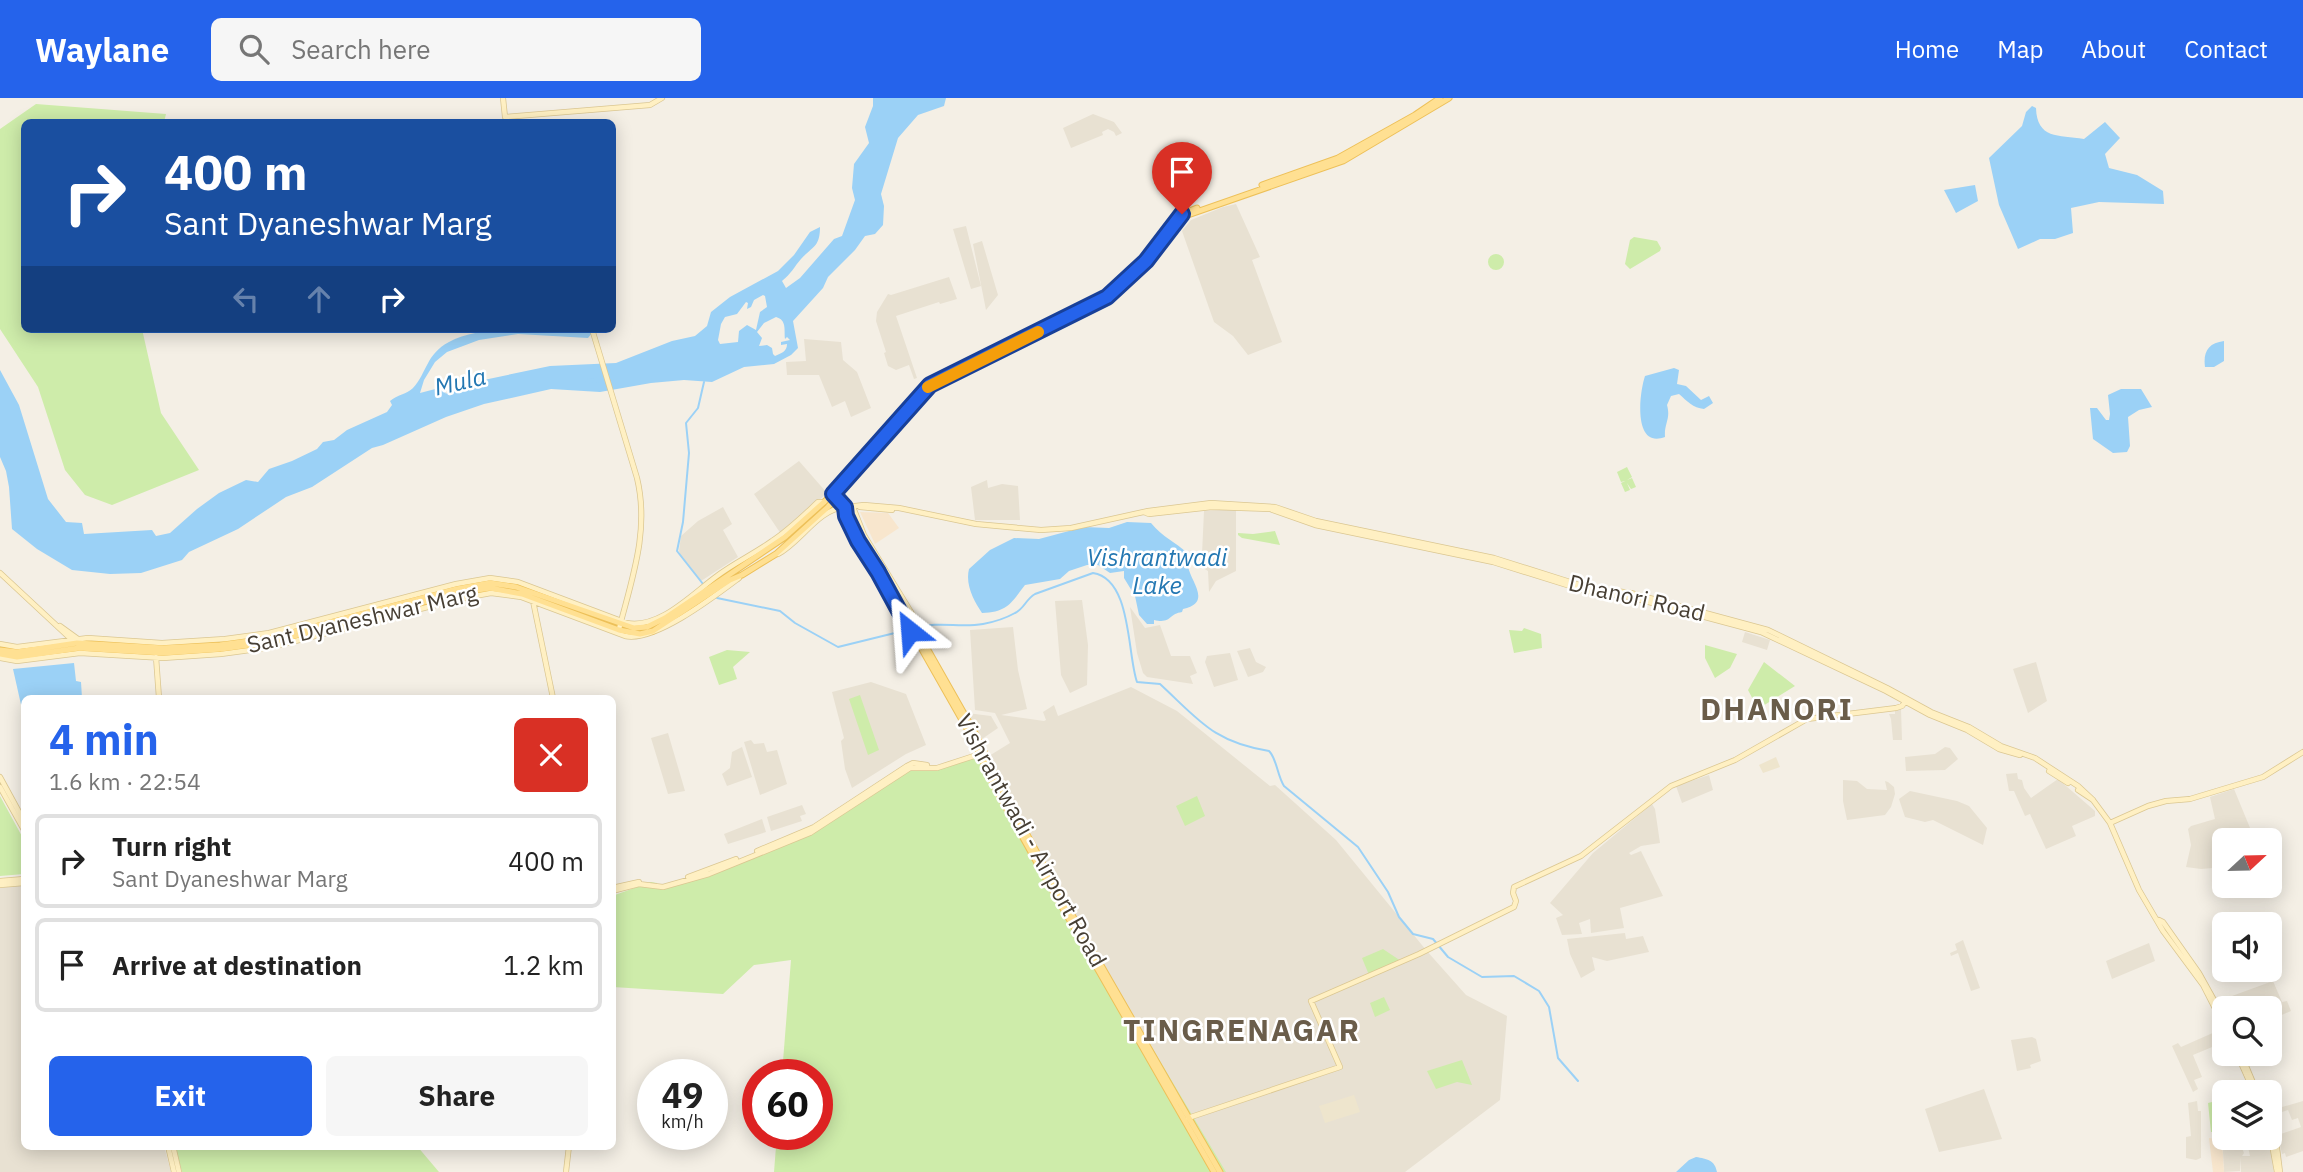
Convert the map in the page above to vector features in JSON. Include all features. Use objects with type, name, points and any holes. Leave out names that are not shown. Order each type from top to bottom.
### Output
[{"type":"main road","points":[[1426,110],[1440,98]]},
{"type":"main road","points":[[713,588],[776,554],[835,496],[930,385],[1109,301],[1145,268],[1184,215],[1338,158],[1449,98]]},
{"type":"main road","points":[[713,588],[785,537],[824,502],[843,492],[932,388],[948,378]]},
{"type":"main road","points":[[843,492],[844,507]]},
{"type":"main road","name":"Vishrantwadi - Airport Road","points":[[835,496],[844,507],[858,541],[913,630],[981,751],[1214,1172]]},
{"type":"main road","name":"Sant Dyaneshwar Marg","points":[[0,652],[80,646],[156,651],[270,638],[481,584],[509,585],[620,627],[647,627],[713,588]]},
{"type":"main road","name":"Vishrantwadi - Airport Road","points":[[1186,1119],[1220,1172]]},
{"type":"street","points":[[503,98],[505,117],[650,105],[662,98]]},
{"type":"street","points":[[593,333],[637,478],[641,500],[639,555],[620,627]]},
{"type":"street","name":"Dhanori Road","points":[[844,507],[862,508],[864,505],[912,510],[965,522],[1047,530],[1146,513],[1212,507],[1268,507],[1338,528],[1493,562],[1586,591],[1624,594],[1761,632],[1966,727],[1999,749],[2028,758],[2064,778],[2099,806],[2110,823],[2130,872],[2158,919]]},
{"type":"street","points":[[776,554],[790,546],[831,510],[844,507]]},
{"type":"street","points":[[853,507],[864,535],[914,617],[913,630]]},
{"type":"street","points":[[858,519],[862,508]]},
{"type":"street","points":[[0,573],[80,646]]},
{"type":"street","points":[[159,695],[156,651],[221,654],[272,647],[459,598],[491,593],[535,596],[620,627],[631,638],[669,626],[705,595]]},
{"type":"street","points":[[535,596],[552,695]]},
{"type":"street","points":[[60,628],[63,639]]},
{"type":"street","points":[[0,652],[63,639],[80,646]]},
{"type":"street","points":[[0,652],[17,661],[80,646]]},
{"type":"street","points":[[1186,1119],[1340,1067],[1311,1001],[1514,907],[1514,887],[1581,856],[1671,786],[1735,760],[1811,717],[1896,708],[1902,706],[1906,700]]},
{"type":"street","points":[[616,888],[639,884],[663,887],[709,874],[810,834],[910,768],[937,768],[981,751]]},
{"type":"street","points":[[2110,823],[2148,806],[2190,799],[2263,777],[2303,752]]},
{"type":"street","points":[[0,777],[21,816]]},
{"type":"street","points":[[0,787],[21,825]]},
{"type":"street","points":[[0,883],[21,881]]},
{"type":"street","points":[[2158,919],[2163,931],[2212,1000]]},
{"type":"street","points":[[2158,919],[2163,922],[2199,973],[2212,996]]},
{"type":"street","points":[[171,1150],[177,1172]]},
{"type":"street","points":[[566,1172],[569,1150]]},
{"type":"street","points":[[2273,1150],[2278,1172]]},
{"type":"street","points":[[2277,1150],[2278,1172]]},
{"type":"shaded area","points":[[1093,114],[1114,122],[1122,133],[1116,136],[1108,129],[1102,132],[1103,135],[1071,148],[1063,128]]},
{"type":"shaded area","points":[[1236,204],[1260,257],[1252,260],[1282,342],[1248,355],[1233,336],[1214,322],[1182,231],[1191,220]]},
{"type":"shaded area","points":[[966,226],[981,286],[971,289],[953,229]]},
{"type":"shaded area","points":[[982,241],[998,295],[986,310],[973,244]]},
{"type":"shaded area","points":[[949,277],[957,299],[896,316],[917,378],[914,379],[909,365],[896,370],[888,366],[876,321],[877,312],[888,294]]},
{"type":"shaded area","points":[[804,339],[841,342],[843,360],[857,372],[871,408],[851,417],[845,401],[832,407],[819,375],[787,375],[786,362],[806,361]]},
{"type":"shaded area","points":[[799,461],[827,493],[781,534],[754,494]]},
{"type":"shaded area","points":[[987,480],[988,488],[1002,484],[1018,486],[1020,520],[975,520],[971,487]]},
{"type":"shaded area","points":[[723,507],[732,524],[723,530],[738,557],[701,581],[681,557],[681,536],[698,521]]},
{"type":"shaded area","points":[[1236,509],[1236,571],[1216,581],[1209,592],[1208,571],[1203,568],[1202,554],[1204,511]]},
{"type":"shaded area","points":[[860,512],[888,513],[899,528],[875,544]]},
{"type":"shaded area","points":[[1082,600],[1088,645],[1087,685],[1070,693],[1061,675],[1055,601]]},
{"type":"shaded area","points":[[1130,607],[1145,628],[1160,625],[1171,656],[1190,656],[1197,673],[1190,676],[1193,684],[1147,677],[1143,673]]},
{"type":"shaded area","points":[[1013,627],[1018,670],[1027,709],[1001,715],[1044,721],[1043,712],[1054,705],[1058,716],[1131,687],[1177,711],[1270,786],[1275,785],[1336,840],[1466,995],[1507,1016],[1500,1100],[1405,1172],[1225,1172],[1091,948],[989,756],[1010,743],[995,713],[975,710],[970,630]]},
{"type":"shaded area","points":[[1745,632],[1770,640],[1767,650],[1742,642]]},
{"type":"shaded area","points":[[1250,648],[1256,662],[1266,667],[1263,672],[1248,677],[1237,651]]},
{"type":"shaded area","points":[[1230,653],[1238,680],[1214,687],[1205,662],[1207,656]]},
{"type":"shaded area","points":[[2036,662],[2047,701],[2028,713],[2013,669]]},
{"type":"shaded area","points":[[871,682],[906,694],[926,745],[906,754],[852,788],[845,769],[841,741],[844,738],[832,692]]},
{"type":"shaded area","points":[[1901,709],[1902,740],[1893,740],[1889,714],[1895,714],[1895,710]]},
{"type":"shaded area","points":[[967,713],[991,716],[998,728],[982,739]]},
{"type":"shaded area","points":[[668,733],[685,791],[668,794],[651,738]]},
{"type":"shaded area","points":[[751,740],[754,744],[764,743],[767,752],[777,750],[787,784],[760,795],[744,742]]},
{"type":"shaded area","points":[[742,747],[752,777],[727,786],[722,774],[730,768],[732,752]]},
{"type":"shaded area","points":[[1945,747],[1950,748],[1958,759],[1945,770],[1906,771],[1905,757],[1935,754]]},
{"type":"shaded area","points":[[1776,757],[1780,767],[1763,773],[1759,765]]},
{"type":"shaded area","points":[[2017,773],[2031,798],[2058,779],[2095,811],[2095,816],[2072,826],[2076,836],[2046,849],[2030,814],[2025,816],[2014,791],[2009,791],[2006,774]]},
{"type":"shaded area","points":[[1709,775],[1713,790],[1682,803],[1676,786]]},
{"type":"shaded area","points":[[1843,780],[1857,781],[1867,789],[1887,790],[1885,781],[1888,782],[1894,787],[1895,794],[1891,807],[1885,815],[1847,820]]},
{"type":"shaded area","points":[[2234,789],[2250,828],[2212,828],[2212,868],[2186,867],[2191,845],[2188,829],[2215,819],[2210,797]]},
{"type":"shaded area","points":[[1910,791],[1969,806],[1987,828],[1983,845],[1933,820],[1925,822],[1905,817],[1899,799]]},
{"type":"shaded area","points":[[1652,804],[1660,843],[1641,846],[1629,853],[1631,855],[1641,851],[1663,896],[1620,908],[1624,928],[1591,933],[1590,919],[1579,923],[1582,934],[1562,935],[1556,918],[1563,915],[1550,903],[1593,853]]},
{"type":"shaded area","points":[[802,805],[806,814],[800,816],[802,821],[771,831],[767,817]]},
{"type":"shaded area","points":[[762,819],[766,832],[728,844],[724,834]]},
{"type":"shaded area","points":[[21,878],[21,1150],[165,1150],[171,1172],[0,1172],[0,880]]},
{"type":"shaded area","points":[[1625,933],[1626,939],[1643,936],[1649,952],[1607,961],[1592,957],[1595,970],[1581,978],[1570,954],[1567,939]]},
{"type":"shaded area","points":[[1963,940],[1980,988],[1971,991],[1958,953],[1951,956],[1950,953],[1957,950],[1955,944]]},
{"type":"shaded area","points":[[2149,943],[2155,961],[2112,979],[2106,961]]},
{"type":"shaded area","points":[[2273,982],[2279,996],[2232,996]]},
{"type":"shaded area","points":[[2287,1001],[2291,1011],[2282,1015],[2282,1002]]},
{"type":"shaded area","points":[[2212,1033],[2212,1047],[2193,1055],[2202,1077],[2194,1080],[2198,1089],[2193,1092],[2172,1046],[2178,1043],[2181,1047]]},
{"type":"shaded area","points":[[2032,1037],[2036,1039],[2041,1061],[2030,1065],[2031,1068],[2017,1071],[2011,1040]]},
{"type":"shaded area","points":[[1984,1089],[2002,1139],[1939,1152],[1925,1109]]},
{"type":"shaded area","points":[[1354,1095],[1360,1112],[1325,1123],[1319,1106]]},
{"type":"shaded area","points":[[2197,1101],[2198,1111],[2201,1111],[2201,1158],[2196,1160],[2186,1158],[2186,1137],[2191,1136],[2188,1103]]},
{"type":"shaded area","points":[[2303,1101],[2303,1151],[2286,1157],[2281,1150],[2282,1134],[2301,1127],[2298,1118],[2292,1120],[2288,1110],[2282,1112],[2282,1107]]},
{"type":"shaded area","points":[[2209,1138],[2212,1138],[2212,1150],[2223,1150],[2224,1172],[2213,1172]]},
{"type":"shaded area","points":[[2223,1150],[2243,1150],[2242,1156],[2250,1156],[2249,1150],[2270,1150],[2274,1172],[2241,1172],[2241,1157],[2240,1171],[2224,1172]]},
{"type":"green space","points":[[36,104],[166,114],[165,119],[21,119],[21,333],[143,333],[161,413],[199,470],[112,505],[85,495],[65,470],[38,387],[0,329],[0,129]]},
{"type":"green space","points":[[1634,237],[1657,241],[1661,248],[1630,269],[1625,264],[1630,240]]},
{"type":"green space","points":[[1496,254],[1504,262],[1496,270],[1488,262]]},
{"type":"green space","points":[[1627,467],[1632,477],[1627,480],[1632,478],[1636,487],[1631,489],[1627,483],[1630,490],[1625,492],[1621,483],[1625,481],[1621,482],[1617,472]]},
{"type":"green space","points":[[1275,531],[1280,545],[1238,535],[1238,533]]},
{"type":"green space","points":[[1524,628],[1541,634],[1542,648],[1514,653],[1509,630],[1522,631]]},
{"type":"green space","points":[[1705,645],[1737,654],[1730,668],[1715,678],[1705,658]]},
{"type":"green space","points":[[727,650],[750,652],[733,667],[737,679],[719,685],[709,657]]},
{"type":"green space","points":[[1764,662],[1795,686],[1758,709],[1748,690]]},
{"type":"green space","points":[[860,695],[879,750],[868,755],[849,699]]},
{"type":"green space","points":[[978,755],[1226,1172],[774,1172],[776,1150],[833,1150],[833,1059],[783,1059],[791,960],[754,965],[723,994],[616,987],[616,895],[651,882],[657,883],[657,886],[721,870],[837,814],[910,764],[945,765]]},
{"type":"green space","points":[[0,796],[21,834],[21,874],[0,876]]},
{"type":"green space","points":[[1197,796],[1205,816],[1185,826],[1176,806]]},
{"type":"green space","points":[[1383,949],[1401,961],[1369,975],[1362,958]]},
{"type":"green space","points":[[1384,997],[1390,1010],[1375,1017],[1370,1003]]},
{"type":"green space","points":[[1462,1060],[1472,1085],[1457,1082],[1436,1089],[1427,1071]]},
{"type":"green space","points":[[2212,1102],[2212,1132],[2211,1132],[2208,1103]]},
{"type":"green space","points":[[176,1150],[420,1150],[439,1172],[182,1172]]},
{"type":"water","points":[[873,98],[946,98],[944,106],[918,115],[898,138],[881,194],[884,206],[883,225],[875,234],[865,236],[793,321],[798,348],[774,364],[744,367],[712,382],[684,380],[600,392],[551,389],[484,404],[372,448],[312,487],[286,497],[238,529],[189,552],[182,560],[141,573],[110,574],[72,570],[37,549],[12,529],[9,487],[0,457],[0,370],[19,405],[48,499],[66,522],[82,523],[84,534],[152,530],[156,536],[170,533],[219,493],[246,480],[258,482],[269,469],[317,449],[323,442],[334,440],[347,430],[387,412],[392,405],[390,401],[413,388],[441,347],[463,336],[476,333],[592,333],[588,338],[518,334],[479,340],[447,352],[435,362],[420,393],[443,387],[446,394],[460,385],[550,366],[616,363],[672,341],[695,336],[707,326],[711,312],[730,297],[778,271],[794,255],[810,232],[820,227],[815,246],[782,281],[786,288],[800,278],[834,239],[842,236],[855,200],[852,188],[854,164],[869,143],[865,127],[873,106]],"holes":[[[765,296],[767,307],[760,312],[756,330],[747,325],[739,331],[738,342],[720,344],[718,340],[725,317],[737,314],[746,302],[747,309],[754,300]],[[776,317],[780,318],[785,329],[785,339],[787,337],[790,340],[781,342],[781,345],[787,344],[786,349],[775,356],[772,348],[767,345],[759,346],[762,338],[757,332],[764,323]]]},
{"type":"water","points":[[2032,106],[2036,108],[2040,125],[2058,136],[2084,139],[2105,122],[2120,138],[2105,154],[2109,168],[2137,175],[2163,191],[2164,204],[2099,202],[2071,208],[2073,233],[2055,239],[2040,239],[2018,249],[1999,205],[1989,158],[2022,126],[2026,112]]},
{"type":"water","points":[[1975,185],[1978,201],[1956,213],[1944,190]]},
{"type":"water","points":[[2224,341],[2224,361],[2214,367],[2205,367],[2205,357],[2210,346]]},
{"type":"water","points":[[1674,368],[1679,370],[1677,384],[1686,386],[1701,400],[1709,396],[1713,403],[1704,409],[1690,404],[1679,394],[1671,396],[1667,405],[1665,437],[1655,439],[1643,428],[1641,418],[1641,395],[1645,376]]},
{"type":"water","points":[[2121,389],[2141,389],[2152,407],[2139,410],[2128,417],[2130,446],[2127,452],[2113,453],[2093,439],[2090,408],[2097,408],[2106,420],[2109,420],[2108,395]]},
{"type":"water","name":"Vishrantwadi Lake","points":[[1127,522],[1151,523],[1188,554],[1188,566],[1198,591],[1197,602],[1167,620],[1154,620],[1154,624],[1147,624],[1139,615],[1135,596],[1124,578],[1124,571],[1110,573],[1098,565],[1087,565],[1069,571],[1060,579],[1025,585],[1008,605],[998,611],[982,613],[971,593],[969,569],[990,550],[1014,538],[1039,539],[1084,527],[1109,528]]},
{"type":"water","points":[[74,663],[76,681],[81,682],[82,695],[21,695],[21,705],[13,669]]},
{"type":"water","points":[[1696,1157],[1707,1159],[1717,1172],[1676,1172]]},
{"type":"waterway","name":"Mula","points":[[588,381],[611,379]]},
{"type":"waterway","points":[[703,584],[677,551],[683,522],[689,453],[686,423],[698,408],[704,382]]},
{"type":"waterway","points":[[916,628],[991,622],[1018,611],[1035,594],[1093,573],[1106,578],[1115,589],[1126,619],[1137,682],[1160,684],[1208,728],[1234,742],[1269,751],[1284,786],[1358,847],[1388,892],[1399,917],[1413,934],[1433,939],[1448,957],[1482,977],[1514,976],[1539,991],[1549,1007],[1558,1058],[1578,1081]]},
{"type":"waterway","points":[[717,598],[780,611],[795,623],[838,647],[907,630]]},
{"type":"slow traffic","points":[[928,387],[1038,332]]},
{"type":"district","name":"DHANORI","points":[[1777,708]]},
{"type":"district","name":"TINGRENAGAR","points":[[1242,1029]]},
{"type":"route","points":[[910,631],[858,541],[846,516],[845,507],[833,494],[930,385],[1107,297],[1146,261],[1182,214]]}]
